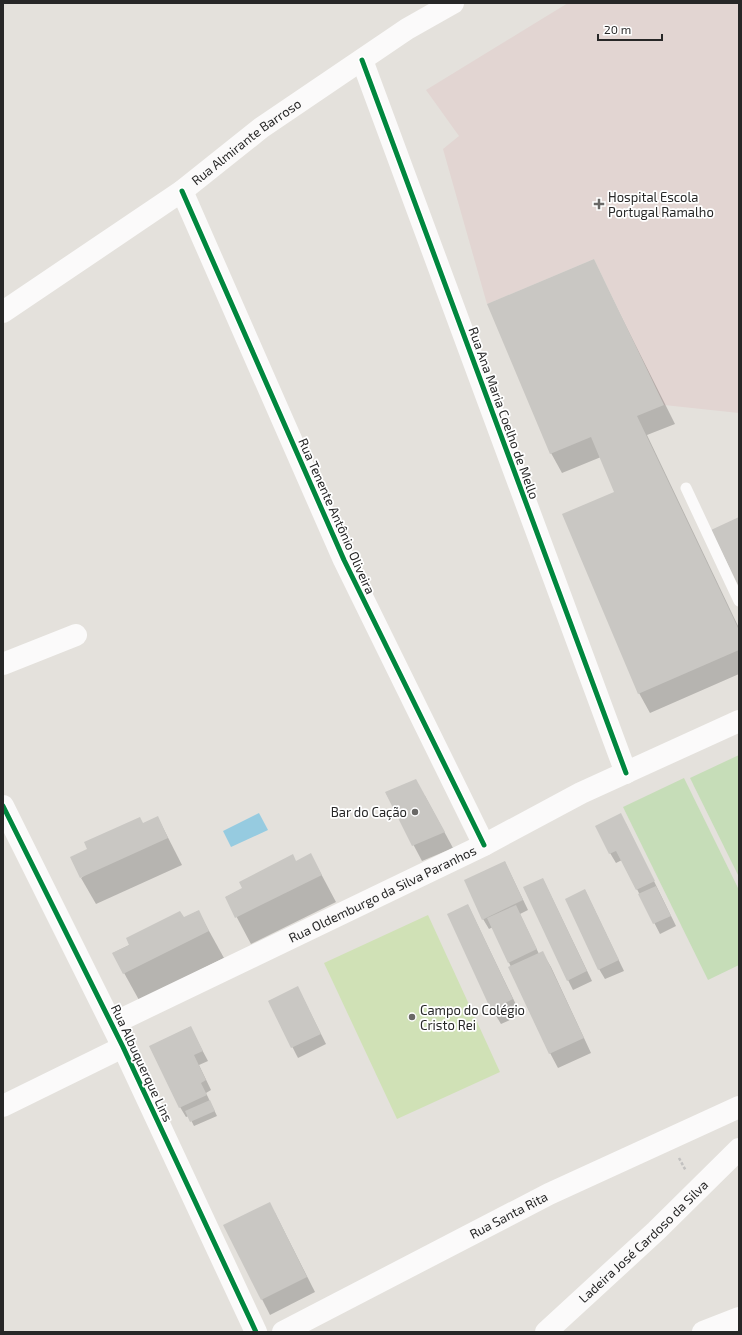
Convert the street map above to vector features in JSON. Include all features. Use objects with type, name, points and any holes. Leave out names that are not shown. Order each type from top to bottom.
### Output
[{"type":"street","name":"Rua Almirante Barroso","points":[[3,312],[182,191],[261,128],[406,29],[452,3]]},
{"type":"street","name":"Rua Ana Maria Coelho de Mello","points":[[362,60],[626,772]]},
{"type":"street","name":"Rua Tenente Antônio Oliveira","points":[[182,191],[344,560],[484,845]]},
{"type":"street","points":[[3,664],[76,635]]},
{"type":"street","name":"Rua Oldemburgo da Silva Paranhos","points":[[112,1024],[484,845],[581,793],[739,722]]},
{"type":"street","name":"Rua Albuquerque Lins","points":[[3,806],[112,1024],[256,1332]]},
{"type":"street","points":[[3,1106],[123,1047]]},
{"type":"street","name":"Rua Santa Rita","points":[[283,1332],[549,1194],[739,1107]]},
{"type":"street","name":"Ladeira José Cardoso da Silva","points":[[546,1332],[656,1231],[739,1148]]},
{"type":"street","points":[[702,1332],[739,1318]]},
{"type":"lane","points":[[686,488],[739,601]]},
{"type":"path","points":[[670,1138],[695,1192]]},
{"type":"shaded area","name":"Hospital Escola Portugal Ramalho","points":[[568,3],[739,3],[739,413],[664,405],[594,259],[487,304],[443,149],[459,136],[426,90]]},
{"type":"green space","points":[[739,755],[739,877],[690,778]]},
{"type":"green space","points":[[684,778],[739,890],[739,965],[708,980],[623,807]]},
{"type":"green space","name":"Campo do Colégio Cristo Rei","points":[[428,915],[500,1072],[397,1119],[324,963]]},
{"type":"water","points":[[259,813],[268,830],[231,847],[223,831]]},
{"type":"building","points":[[594,259],[664,405],[637,416],[739,630],[739,650],[638,694],[562,514],[614,492],[591,437],[550,454],[487,304]]},
{"type":"building","points":[[739,517],[739,587],[711,530]]},
{"type":"building","name":"Bar do Cação","points":[[416,779],[445,832],[412,846],[385,792]]},
{"type":"building","points":[[621,813],[655,881],[636,890],[616,851],[609,854],[595,826]]},
{"type":"building","points":[[158,816],[168,838],[80,878],[70,857],[87,849],[84,842],[140,817],[143,823]]},
{"type":"building","points":[[311,853],[322,875],[235,918],[225,897],[242,888],[239,882],[293,854],[296,861]]},
{"type":"building","points":[[505,861],[523,900],[482,920],[464,880]]},
{"type":"building","points":[[543,878],[587,971],[567,981],[523,887]]},
{"type":"building","points":[[656,886],[671,916],[653,924],[638,894]]},
{"type":"building","points":[[585,889],[619,960],[598,970],[565,899]]},
{"type":"building","points":[[468,904],[513,999],[491,1010],[447,914]]},
{"type":"building","points":[[516,905],[537,949],[508,963],[487,918]]},
{"type":"building","points":[[199,910],[209,931],[123,974],[112,953],[129,945],[126,938],[180,911],[184,917]]},
{"type":"building","points":[[543,951],[584,1038],[549,1054],[508,967]]},
{"type":"building","points":[[298,986],[321,1034],[291,1048],[268,1001]]},
{"type":"building","points":[[191,1026],[203,1051],[194,1055],[206,1080],[201,1083],[207,1095],[179,1108],[149,1046]]},
{"type":"building","points":[[210,1100],[215,1111],[190,1122],[185,1111]]},
{"type":"building","points":[[270,1202],[307,1277],[261,1300],[223,1225]]},
{"type":"cycle path","points":[[362,60],[626,773]]},
{"type":"cycle path","points":[[182,191],[344,560],[484,845]]},
{"type":"cycle path","points":[[3,806],[123,1047],[256,1332]]},
{"type":"place","name":"Hospital Escola Portugal Ramalho","points":[[599,204]]},
{"type":"place","name":"Bar do Cação","points":[[415,812]]},
{"type":"place","name":"Campo do Colégio Cristo Rei","points":[[412,1017]]}]
